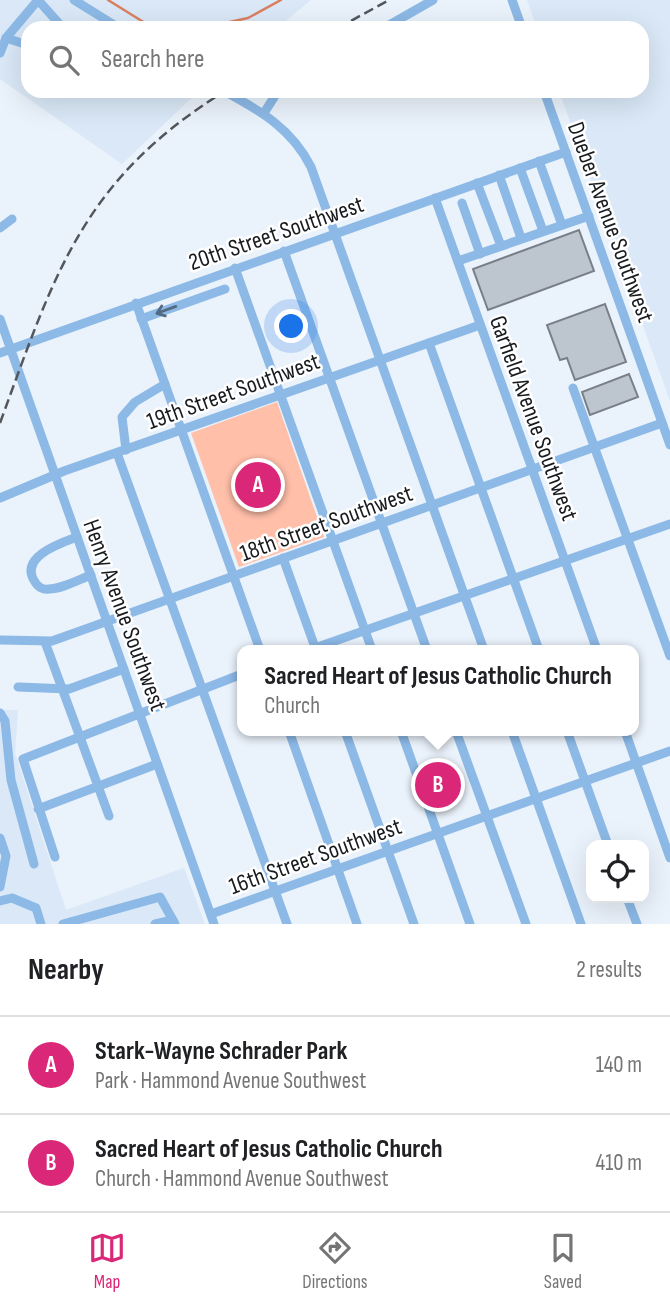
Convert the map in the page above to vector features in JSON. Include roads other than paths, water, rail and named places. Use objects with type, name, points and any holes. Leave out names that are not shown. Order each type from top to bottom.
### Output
[{"type":"street","points":[[0,53],[6,38],[38,0],[57,21]]},
{"type":"street","points":[[74,0],[108,21]]},
{"type":"street","points":[[396,21],[433,0]]},
{"type":"street","points":[[512,0],[520,21]]},
{"type":"street","points":[[6,38],[21,43]]},
{"type":"street","points":[[237,98],[264,113],[296,139],[304,151],[482,645]]},
{"type":"street","points":[[264,113],[274,98]]},
{"type":"street","name":"Dueber Avenue Southwest","points":[[547,98],[670,445]]},
{"type":"street","name":"20th Street Southwest","points":[[0,353],[566,152]]},
{"type":"street","points":[[539,161],[562,225]]},
{"type":"street","points":[[520,168],[543,231]]},
{"type":"street","points":[[499,176],[521,238]]},
{"type":"street","points":[[477,183],[501,246]]},
{"type":"street","name":"Garfield Avenue Southwest","points":[[435,198],[595,645]]},
{"type":"street","points":[[463,203],[480,254]]},
{"type":"street","points":[[458,261],[589,216]]},
{"type":"street","points":[[0,228],[12,219]]},
{"type":"street","points":[[284,251],[425,645]]},
{"type":"street","points":[[235,268],[370,645]]},
{"type":"street","points":[[204,279],[209,295]]},
{"type":"street","points":[[141,319],[225,289]]},
{"type":"street","points":[[136,303],[258,645]]},
{"type":"street","name":"Henry Avenue Southwest","points":[[0,319],[214,924]]},
{"type":"street","name":"19th Street Southwest","points":[[0,498],[54,475],[480,324]]},
{"type":"street","points":[[429,343],[537,645]]},
{"type":"street","points":[[165,384],[135,402],[122,417],[122,451],[170,599],[287,924]]},
{"type":"street","points":[[573,388],[670,656]]},
{"type":"street","name":"18th Street Southwest","points":[[0,640],[45,642],[662,423]]},
{"type":"street","points":[[325,645],[670,524]]},
{"type":"street","points":[[77,537],[52,545],[33,566],[33,579],[38,586],[51,589],[91,575]]},
{"type":"street","points":[[284,558],[313,645]]},
{"type":"street","points":[[45,642],[109,816]]},
{"type":"street","points":[[18,687],[62,689],[124,669]]},
{"type":"street","points":[[55,858],[23,759],[237,676]]},
{"type":"street","points":[[0,713],[5,721],[11,780],[34,864]]},
{"type":"street","points":[[291,736],[357,924]]},
{"type":"street","points":[[347,736],[414,924]]},
{"type":"street","points":[[403,736],[470,924]]},
{"type":"street","points":[[458,736],[526,924]]},
{"type":"street","points":[[514,736],[581,924]]},
{"type":"street","points":[[569,736],[606,840]]},
{"type":"street","points":[[627,736],[670,858]]},
{"type":"street","name":"16th Street Southwest","points":[[211,914],[670,751]]},
{"type":"street","points":[[38,809],[158,764]]},
{"type":"street","points":[[0,838],[6,856],[0,887]]},
{"type":"street","points":[[63,924],[160,897],[174,922],[155,924]]},
{"type":"street","points":[[0,901],[12,898],[36,908],[40,924]]},
{"type":"street","points":[[629,903],[637,924]]},
{"type":"waterway","points":[[108,0],[142,21]]},
{"type":"waterway","points":[[234,21],[248,18],[281,0]]},
{"type":"railway","points":[[351,21],[389,0]]},
{"type":"railway","points":[[0,423],[38,320],[58,276],[80,234],[105,196],[137,159],[177,125],[215,98]]},
{"type":"place","name":"Stark-Wayne Schrader Park","points":[[258,485]]},
{"type":"place","name":"Sacred Heart of Jesus Catholic Church","points":[[438,785]]}]
